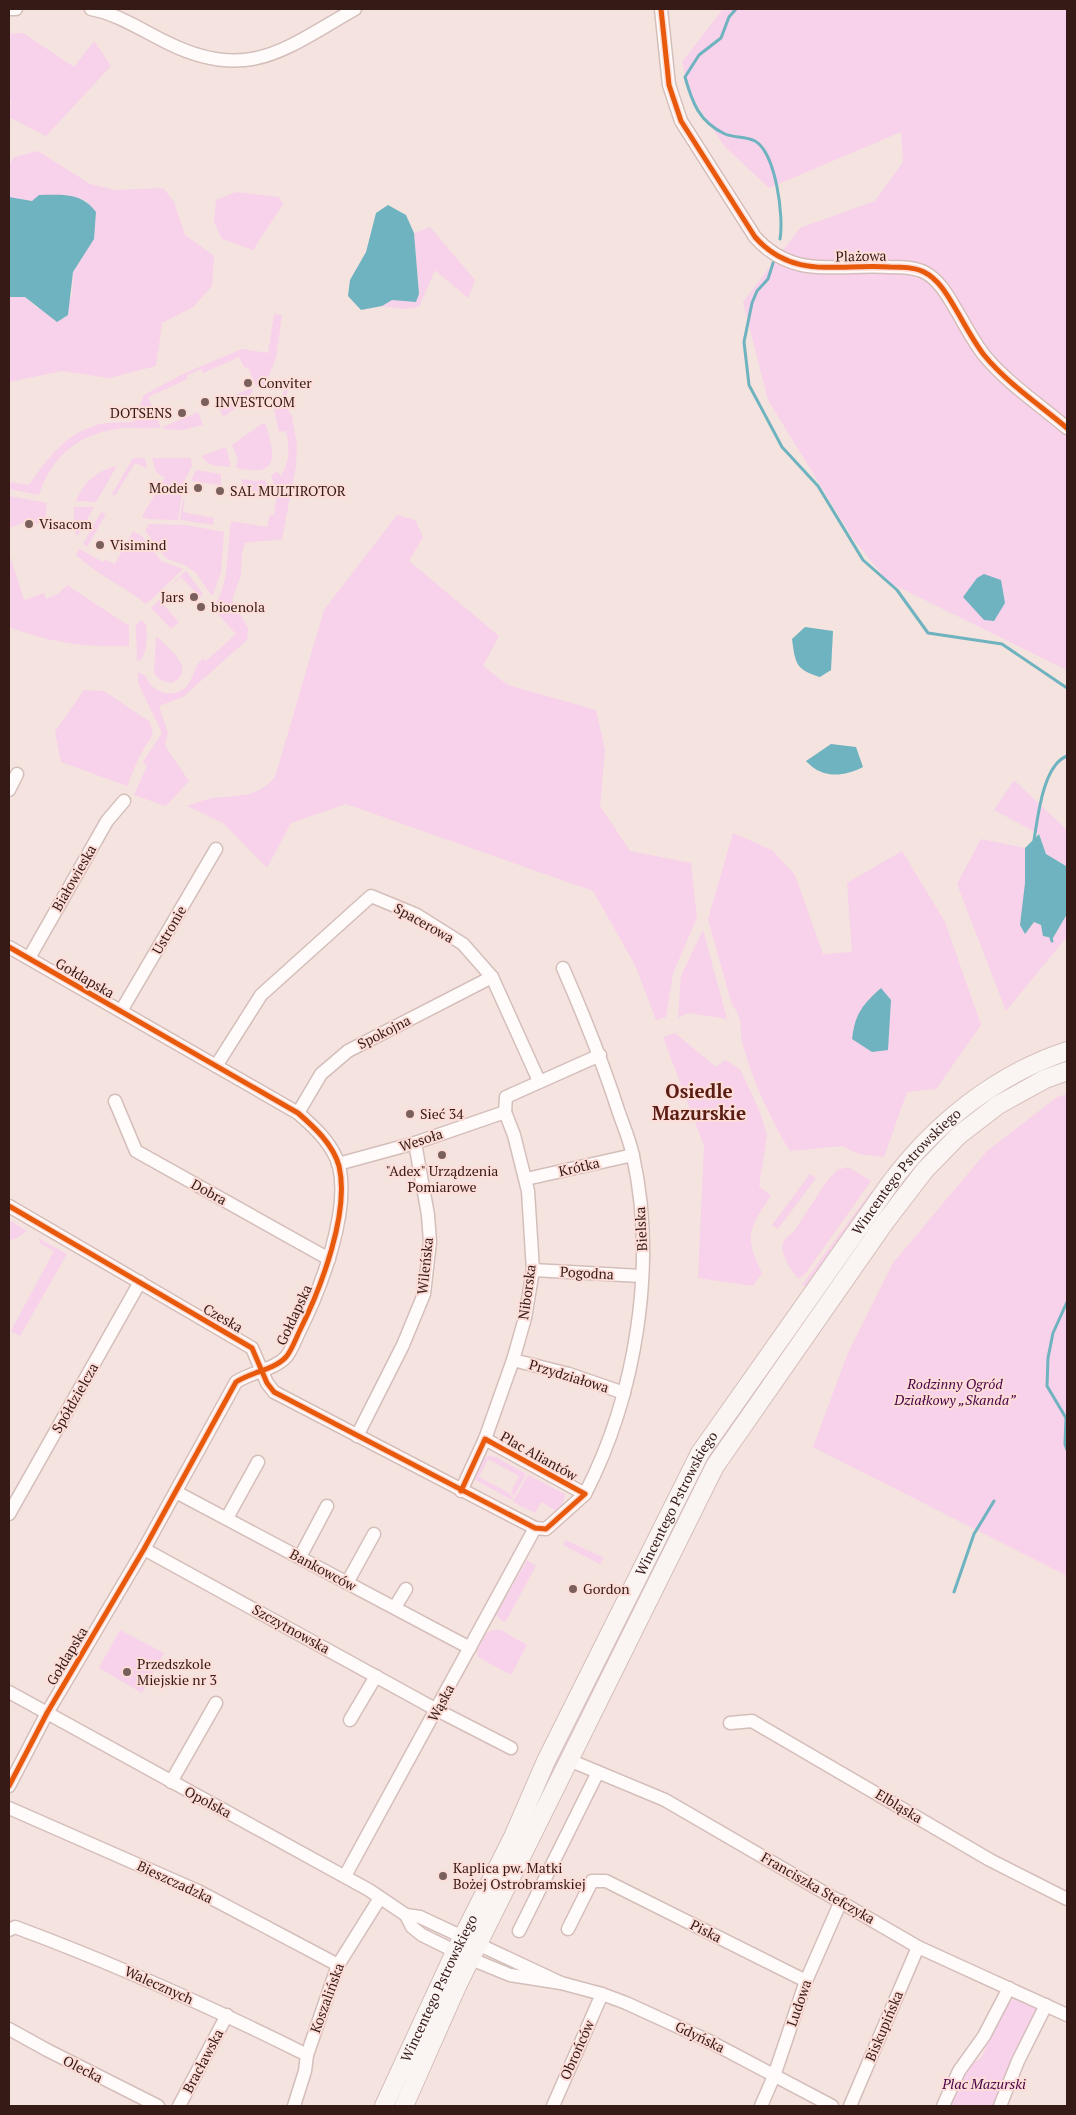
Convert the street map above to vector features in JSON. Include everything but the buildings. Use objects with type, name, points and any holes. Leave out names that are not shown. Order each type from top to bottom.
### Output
[{"type":"main road","name":"Wincentego Pstrowskiego","points":[[404,2106],[467,1948],[546,1761],[700,1453],[889,1185],[914,1154],[948,1120],[990,1087],[1042,1059],[1067,1050]]},
{"type":"main road","name":"Wincentego Pstrowskiego","points":[[384,2106],[569,1760],[715,1466],[760,1399],[913,1184],[959,1135],[998,1105],[1044,1079],[1067,1071]]},
{"type":"main road","points":[[655,1541],[661,1537],[666,1538],[671,1541],[673,1548]]},
{"type":"street","points":[[9,10],[16,9]]},
{"type":"street","points":[[91,9],[115,17],[188,53],[222,61],[243,61],[262,58],[296,44],[355,9]]},
{"type":"street","name":"Plażowa","points":[[661,9],[669,85],[681,121],[755,237],[765,248],[789,262],[816,268],[864,265],[909,268],[924,272],[943,289],[984,355],[1014,384],[1067,428]]},
{"type":"street","points":[[9,790],[17,774]]},
{"type":"street","name":"Białowieska","points":[[29,958],[107,821],[124,801]]},
{"type":"street","name":"Ustronie","points":[[121,1011],[216,849]]},
{"type":"street","name":"Spacerowa","points":[[216,1066],[261,995],[370,896],[416,915],[463,944],[492,977],[539,1081]]},
{"type":"street","name":"Gołdapska","points":[[9,947],[298,1113],[320,1132],[338,1164],[341,1180],[337,1223],[329,1259],[316,1298],[287,1356],[274,1365],[236,1382],[144,1549],[47,1713],[9,1786]]},
{"type":"street","name":"Bielska","points":[[563,968],[600,1055],[633,1156],[642,1219],[641,1276],[636,1334],[624,1393],[585,1494]]},
{"type":"street","name":"Spokojna","points":[[298,1113],[321,1074],[348,1051],[492,977]]},
{"type":"street","points":[[505,1112],[506,1097],[600,1055]]},
{"type":"street","name":"Dobra","points":[[115,1100],[136,1152],[329,1259]]},
{"type":"street","name":"Wesoła","points":[[338,1164],[415,1143],[505,1112]]},
{"type":"street","name":"Niborska","points":[[485,1439],[513,1360],[525,1318],[533,1270],[526,1179],[505,1112]]},
{"type":"street","name":"Wileńska","points":[[357,1436],[403,1345],[424,1294],[430,1242],[428,1215],[415,1143]]},
{"type":"street","name":"Krótka","points":[[526,1179],[633,1156]]},
{"type":"street","name":"Czeska","points":[[9,1206],[252,1348],[261,1370],[274,1392],[461,1491]]},
{"type":"street","name":"Pogodna","points":[[533,1270],[641,1276]]},
{"type":"street","name":"Spółdzielcza","points":[[9,1514],[140,1282]]},
{"type":"street","name":"Przydziałowa","points":[[513,1360],[569,1374],[624,1393]]},
{"type":"street","name":"Plac Aliantów","points":[[461,1491],[485,1439],[585,1494],[546,1529],[535,1528]]},
{"type":"street","points":[[227,1518],[258,1462]]},
{"type":"street","points":[[461,1491],[535,1528]]},
{"type":"street","name":"Bankowców","points":[[176,1492],[470,1648]]},
{"type":"street","points":[[300,1557],[327,1506]]},
{"type":"street","name":"Wąska","points":[[344,1876],[437,1710],[535,1528]]},
{"type":"street","points":[[347,1583],[374,1534]]},
{"type":"street","name":"Szczytnowska","points":[[144,1549],[437,1710],[511,1748]]},
{"type":"street","points":[[395,1607],[406,1589]]},
{"type":"street","points":[[350,1720],[376,1676]]},
{"type":"street","name":"Opolska","points":[[9,1692],[344,1876],[406,1915],[420,1918],[467,1948]]},
{"type":"street","points":[[171,1782],[216,1703]]},
{"type":"street","name":"Elbląska","points":[[730,1724],[752,1721],[990,1860],[1067,1898]]},
{"type":"street","name":"Franciszka Stefczyka","points":[[569,1760],[665,1800],[918,1946],[1067,2015]]},
{"type":"street","points":[[519,1931],[598,1772]]},
{"type":"street","name":"Bieszczadzka","points":[[9,1808],[198,1891],[338,1965]]},
{"type":"street","name":"Piska","points":[[568,1928],[592,1881],[606,1881],[806,1981]]},
{"type":"street","name":"Koszalińska","points":[[294,2106],[305,2071],[306,2055],[338,1965],[380,1898]]},
{"type":"street","name":"Ludowa","points":[[761,2106],[774,2076],[806,1981],[841,1901]]},
{"type":"street","name":"Walecznych","points":[[9,1930],[15,1927],[100,1958],[227,2015],[306,2055]]},
{"type":"street","name":"Biskupińska","points":[[850,2106],[918,1946]]},
{"type":"street","name":"Gdyńska","points":[[467,1948],[510,1975],[561,1983],[602,1994],[707,2040],[832,2106]]},
{"type":"street","points":[[943,2106],[959,2071],[984,2036],[1009,1988]]},
{"type":"street","name":"Obrońców","points":[[553,2106],[602,1994]]},
{"type":"street","points":[[1000,2106],[1018,2061],[1046,2004]]},
{"type":"street","name":"Bracławska","points":[[179,2106],[227,2015]]},
{"type":"street","name":"Olecka","points":[[9,2028],[47,2050],[158,2106]]},
{"type":"green space","points":[[723,9],[1067,9],[1067,670],[888,582],[854,540],[768,400],[743,302],[800,228],[875,201],[903,162],[901,132],[769,188],[725,147],[690,94],[682,62]]},
{"type":"green space","points":[[23,33],[74,67],[94,41],[111,66],[46,136],[9,117],[9,105],[12,105],[9,95],[9,34]]},
{"type":"green space","points":[[38,151],[90,184],[115,190],[163,188],[174,202],[185,235],[214,256],[212,286],[193,307],[162,323],[156,366],[109,378],[62,371],[9,382],[9,297],[25,297],[37,308],[72,297],[73,272],[94,239],[87,201],[71,196],[57,195],[32,201],[9,197],[9,166],[14,157]]},
{"type":"green space","points":[[236,192],[279,197],[283,204],[253,250],[222,239],[214,222],[216,200]]},
{"type":"green space","points":[[430,227],[475,280],[468,298],[435,270],[419,307],[405,309],[382,306],[392,300],[419,294],[414,233]]},
{"type":"green space","points":[[274,314],[282,315],[276,358],[264,388],[257,387],[248,368],[244,367],[239,357],[203,373],[201,369],[186,376],[188,379],[148,397],[161,427],[122,428],[93,435],[70,448],[60,458],[52,468],[39,495],[9,489],[9,482],[29,485],[52,454],[81,431],[106,423],[134,422],[144,395],[185,373],[242,349],[268,353]]},
{"type":"green space","points":[[290,381],[284,404],[292,416],[297,445],[296,466],[282,539],[245,543],[242,553],[241,575],[232,600],[248,628],[247,640],[183,697],[159,706],[168,733],[165,746],[189,781],[166,806],[134,795],[147,766],[143,762],[162,733],[138,683],[138,672],[146,676],[153,687],[163,693],[176,693],[187,686],[203,658],[206,661],[236,634],[212,608],[218,600],[225,579],[231,521],[267,527],[270,515],[274,515],[277,494],[271,476],[277,471],[281,476],[288,459],[289,449],[286,431],[279,432],[274,409]]},
{"type":"green space","points":[[251,388],[253,391],[243,403],[223,417],[217,403]]},
{"type":"green space","points":[[198,412],[203,425],[182,430],[164,429],[163,427]]},
{"type":"green space","points":[[263,423],[266,425],[271,447],[271,462],[261,470],[236,468],[238,459],[232,445]]},
{"type":"green space","points":[[226,447],[231,467],[210,464],[202,456]]},
{"type":"green space","points":[[133,458],[145,458],[147,466],[146,468],[135,463],[115,496],[112,494]]},
{"type":"green space","points":[[152,458],[191,458],[192,466],[184,481],[178,520],[147,519],[142,516],[165,478],[156,472]]},
{"type":"green space","points":[[117,466],[96,502],[76,501],[83,488],[92,478],[104,470]]},
{"type":"green space","points":[[196,470],[221,474],[221,485],[191,481]]},
{"type":"green space","points":[[242,479],[256,481],[265,479],[269,493],[242,489]]},
{"type":"green space","points":[[9,496],[47,503],[45,522],[36,524],[34,519],[9,528]]},
{"type":"green space","points":[[183,499],[185,500],[183,512],[214,518],[213,525],[180,520]]},
{"type":"green space","points":[[74,507],[94,507],[77,537],[74,527]]},
{"type":"green space","points":[[101,512],[106,514],[87,547],[83,544]]},
{"type":"green space","points":[[397,515],[415,520],[423,537],[409,561],[499,636],[483,666],[508,685],[596,710],[605,750],[600,806],[630,851],[691,863],[697,918],[673,973],[666,1017],[656,1020],[635,965],[593,891],[346,804],[291,823],[267,868],[223,823],[187,806],[204,800],[239,796],[254,792],[262,789],[275,777],[324,610]]},
{"type":"green space","points":[[149,524],[186,525],[224,532],[221,572],[213,595],[211,595],[196,573],[185,565],[167,559],[145,531]]},
{"type":"green space","points":[[133,531],[142,536],[161,561],[183,569],[146,604],[93,569],[76,555],[79,549],[103,562],[105,560],[115,564]]},
{"type":"green space","points":[[9,553],[24,600],[44,593],[46,599],[58,594],[67,585],[129,626],[129,646],[67,643],[38,637],[9,627]]},
{"type":"green space","points":[[186,571],[203,594],[202,596],[200,597],[181,577],[164,591]]},
{"type":"green space","points":[[159,600],[179,622],[171,629],[151,608]]},
{"type":"green space","points":[[141,620],[146,624],[146,644],[143,657],[137,661],[136,626]]},
{"type":"green space","points":[[156,637],[175,654],[182,667],[181,676],[172,683],[160,680],[154,673]]},
{"type":"green space","points":[[84,690],[104,691],[150,722],[153,734],[139,757],[127,786],[61,762],[55,732]]},
{"type":"green space","points":[[1014,780],[1067,830],[1067,871],[1066,866],[1046,854],[1039,834],[994,810]]},
{"type":"green space","points":[[733,833],[772,850],[795,875],[823,954],[852,952],[847,883],[902,851],[945,922],[981,1025],[936,1089],[907,1092],[884,1157],[859,1154],[842,1146],[790,1151],[776,1128],[752,1074],[742,1043],[739,1016],[732,1005],[708,919]]},
{"type":"green space","points":[[981,839],[1025,848],[1025,933],[1034,922],[1041,925],[1053,938],[1067,914],[1067,937],[1006,1011],[957,884]]},
{"type":"green space","points":[[703,930],[727,1019],[688,1013],[678,1018],[681,976]]},
{"type":"green space","points":[[675,1033],[716,1067],[725,1060],[740,1069],[760,1112],[767,1136],[759,1186],[771,1196],[757,1217],[751,1233],[753,1250],[762,1273],[753,1286],[698,1278],[704,1146],[663,1037]]},
{"type":"green space","name":"Rodzinny Ogród Działkowy „Skanda”","points":[[1067,1094],[1067,1576],[813,1447],[847,1355],[893,1263],[987,1151],[1057,1097]]},
{"type":"green space","points":[[848,1167],[871,1181],[805,1274],[798,1279],[784,1255],[783,1243],[793,1233],[827,1181],[837,1170]]},
{"type":"green space","points":[[810,1174],[816,1178],[778,1229],[772,1225]]},
{"type":"green space","points":[[873,1189],[863,1212],[809,1287],[802,1285]]},
{"type":"green space","points":[[880,1209],[882,1211],[880,1215],[842,1267],[830,1289],[672,1533],[666,1531],[704,1459]]},
{"type":"green space","points":[[9,1220],[27,1231],[15,1239],[9,1240]]},
{"type":"green space","points":[[38,1238],[67,1254],[20,1336],[11,1331],[54,1251],[41,1244]]},
{"type":"green space","points":[[488,1456],[496,1457],[526,1474],[514,1496],[511,1492],[519,1476],[488,1459],[479,1477],[509,1493],[513,1498],[512,1500],[474,1479],[482,1459]]},
{"type":"green space","points":[[528,1475],[565,1494],[564,1501],[558,1512],[541,1502],[535,1513],[513,1502]]},
{"type":"green space","points":[[566,1540],[604,1558],[600,1564],[563,1545]]},
{"type":"green space","points":[[660,1542],[667,1545],[579,1726],[572,1723]]},
{"type":"green space","points":[[527,1560],[536,1566],[506,1621],[502,1621],[496,1615]]},
{"type":"green space","points":[[120,1630],[164,1653],[142,1693],[99,1668]]},
{"type":"green space","points":[[491,1630],[501,1630],[527,1645],[511,1675],[478,1657],[481,1642]]},
{"type":"green space","points":[[569,1730],[576,1732],[503,1875]]},
{"type":"green space","name":"Plac Mazurski","points":[[1013,1999],[1036,2009],[1036,2016],[997,2106],[950,2106],[968,2067],[982,2057],[998,2018]]},
{"type":"water","points":[[39,195],[63,195],[77,198],[84,201],[96,212],[94,239],[73,272],[68,315],[57,322],[25,297],[9,297],[9,197],[32,201]]},
{"type":"water","points":[[388,205],[406,215],[414,233],[419,294],[416,302],[392,300],[382,306],[361,310],[348,296],[350,280],[366,252],[376,213]]},
{"type":"water","points":[[984,574],[1001,580],[1005,603],[994,621],[984,620],[963,597],[977,578]]},
{"type":"water","points":[[805,627],[833,631],[831,670],[820,677],[801,668],[794,654],[792,639]]},
{"type":"water","points":[[831,744],[856,747],[863,767],[848,773],[833,774],[819,771],[806,761]]},
{"type":"water","points":[[1039,834],[1046,854],[1066,866],[1067,871],[1067,914],[1053,938],[1043,936],[1041,925],[1034,922],[1025,934],[1020,925],[1025,883],[1025,848]]},
{"type":"water","points":[[881,988],[891,1000],[888,1050],[872,1052],[852,1039],[860,1010]]},
{"type":"waterway","points":[[736,9],[729,17],[721,38],[699,55],[685,77],[694,103],[709,124],[725,134],[755,141],[768,158],[777,186],[781,216],[780,239]]},
{"type":"waterway","points":[[775,257],[768,279],[757,291],[752,303],[744,342],[749,385],[782,447],[818,486],[863,560],[897,590],[928,633],[1002,644],[1067,688]]},
{"type":"waterway","points":[[1034,840],[1040,805],[1047,780],[1059,761],[1067,756]]},
{"type":"waterway","points":[[1067,1302],[1053,1333],[1048,1358],[1047,1386],[1066,1418],[1065,1444],[1067,1450]]},
{"type":"waterway","points":[[954,1592],[974,1534],[994,1501]]},
{"type":"cycle path","points":[[661,9],[669,85],[681,121],[755,237],[770,251],[785,260],[801,265],[818,267],[871,266],[907,268],[920,270],[930,275],[944,290],[984,355],[1013,384],[1067,428]]},
{"type":"cycle path","points":[[9,947],[298,1113],[328,1143],[339,1166],[341,1185],[337,1227],[332,1250],[308,1313],[290,1351],[286,1357],[275,1365],[236,1382],[144,1549],[47,1713],[9,1786]]},
{"type":"cycle path","points":[[9,1206],[252,1348],[267,1383],[274,1392],[535,1528],[546,1529],[585,1494],[485,1439],[461,1491]]},
{"type":"place","name":"Conviter","points":[[248,383]]},
{"type":"place","name":"INVESTCOM","points":[[205,402]]},
{"type":"place","name":"DOTSENS","points":[[182,413]]},
{"type":"place","name":"Modei","points":[[198,488]]},
{"type":"place","name":"SAL MULTIROTOR","points":[[220,491]]},
{"type":"place","name":"Visacom","points":[[29,524]]},
{"type":"place","name":"Visimind","points":[[100,545]]},
{"type":"place","name":"Jars","points":[[194,597]]},
{"type":"place","name":"bioenola","points":[[201,607]]},
{"type":"place","name":"Sieć 34","points":[[410,1114]]},
{"type":"place","name":"\"Adex\" Urządzenia Pomiarowe","points":[[442,1155]]},
{"type":"place","name":"Gordon","points":[[573,1589]]},
{"type":"place","name":"Przedszkole Miejskie nr 3","points":[[127,1672]]},
{"type":"place","name":"Kaplica pw. Matki Bożej Ostrobramskiej","points":[[443,1876]]},
{"type":"district","name":"Osiedle Mazurskie","points":[[699,1102]]}]
